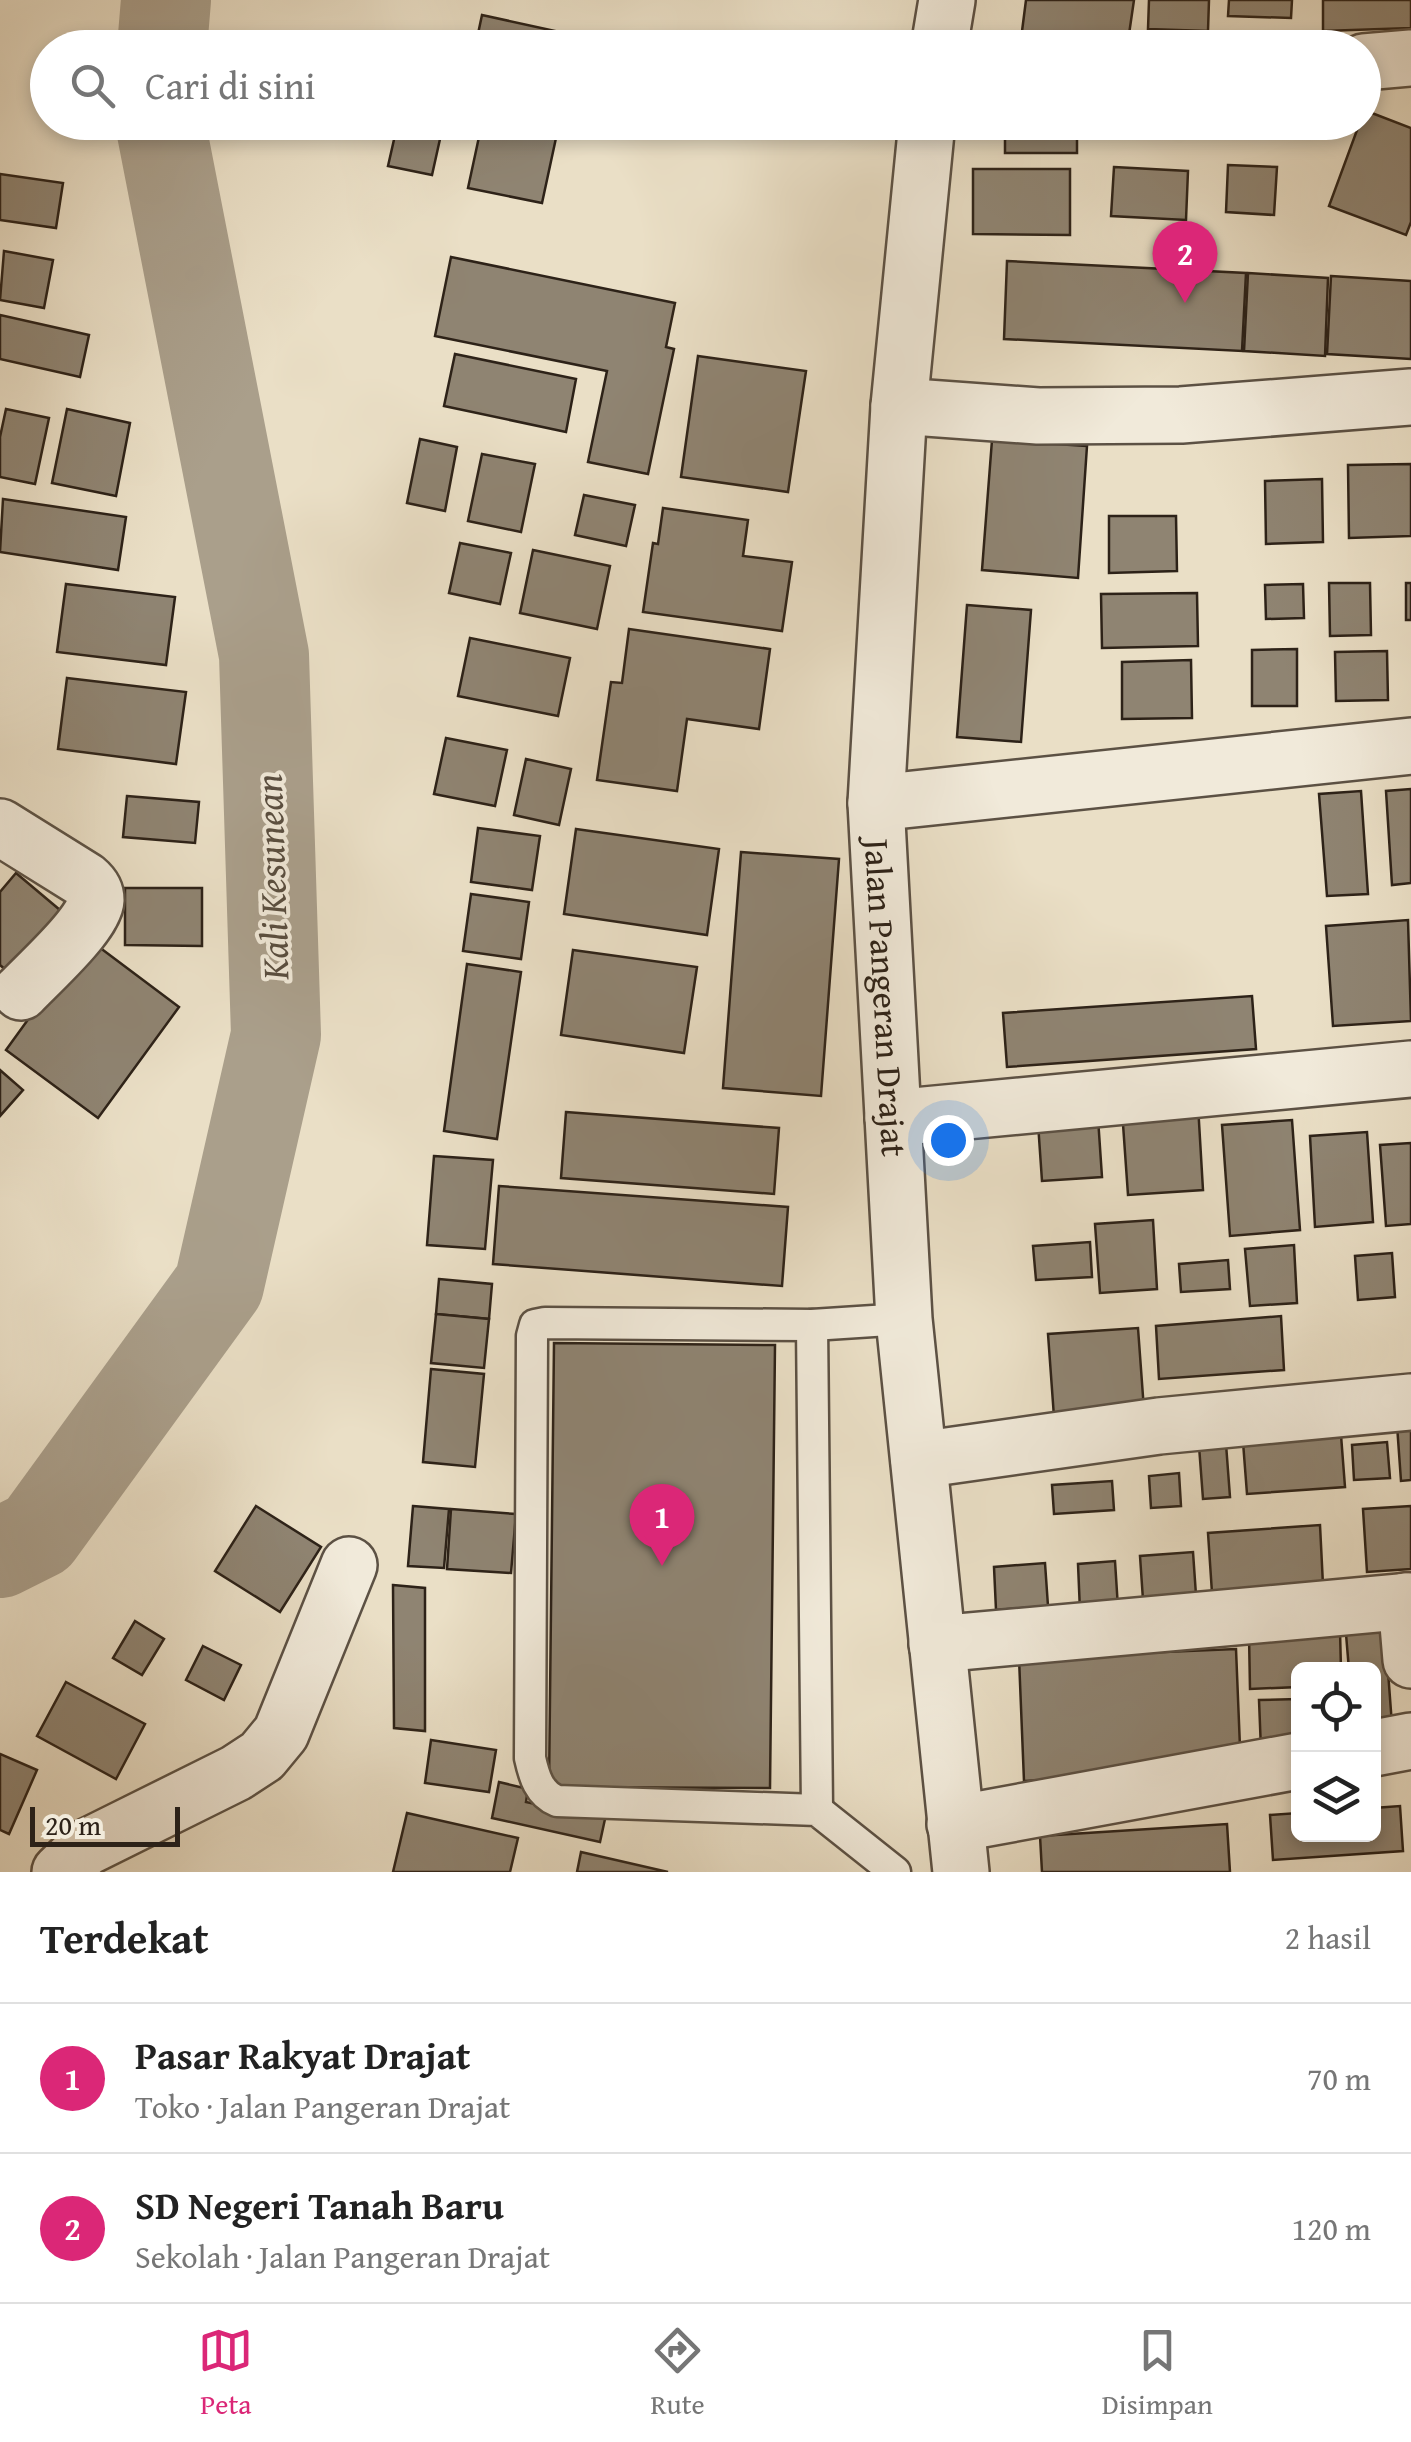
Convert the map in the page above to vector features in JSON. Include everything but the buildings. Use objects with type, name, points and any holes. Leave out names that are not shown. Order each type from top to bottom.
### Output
[{"type":"street","points":[[942,30],[947,0]]},
{"type":"street","points":[[1381,61],[1411,58]]},
{"type":"street","name":"Jalan Pangeran Drajat","points":[[925,140],[900,406],[876,803],[904,1319],[958,1848]]},
{"type":"street","points":[[900,406],[1038,416],[1182,415],[1411,397]]},
{"type":"street","points":[[876,803],[1411,746]]},
{"type":"street","points":[[0,827],[86,880],[94,888],[96,902],[90,916],[21,992]]},
{"type":"street","points":[[893,1118],[1411,1069]]},
{"type":"street","points":[[919,1460],[1159,1426],[1411,1402]]},
{"type":"street","points":[[60,1872],[85,1848],[236,1773],[262,1756],[281,1733],[350,1565]]},
{"type":"street","points":[[938,1644],[1408,1601],[1411,1660]]},
{"type":"street","points":[[1381,1747],[1411,1741]]},
{"type":"street","points":[[958,1848],[1291,1763]]},
{"type":"lane","points":[[894,1872],[817,1810],[557,1801],[547,1797],[530,1758],[535,1325],[812,1325],[904,1319]]},
{"type":"lane","points":[[812,1325],[817,1810]]},
{"type":"waterway","name":"Kali Kesunean","points":[[164,30],[166,0]]},
{"type":"waterway","name":"Kali Kesunean","points":[[0,1553],[38,1534],[219,1285],[276,1035],[264,655],[164,140]]},
{"type":"place","name":"SD Negeri Tanah Baru","points":[[1185,303]]},
{"type":"place","name":"Pasar Rakyat Drajat","points":[[662,1566]]}]
